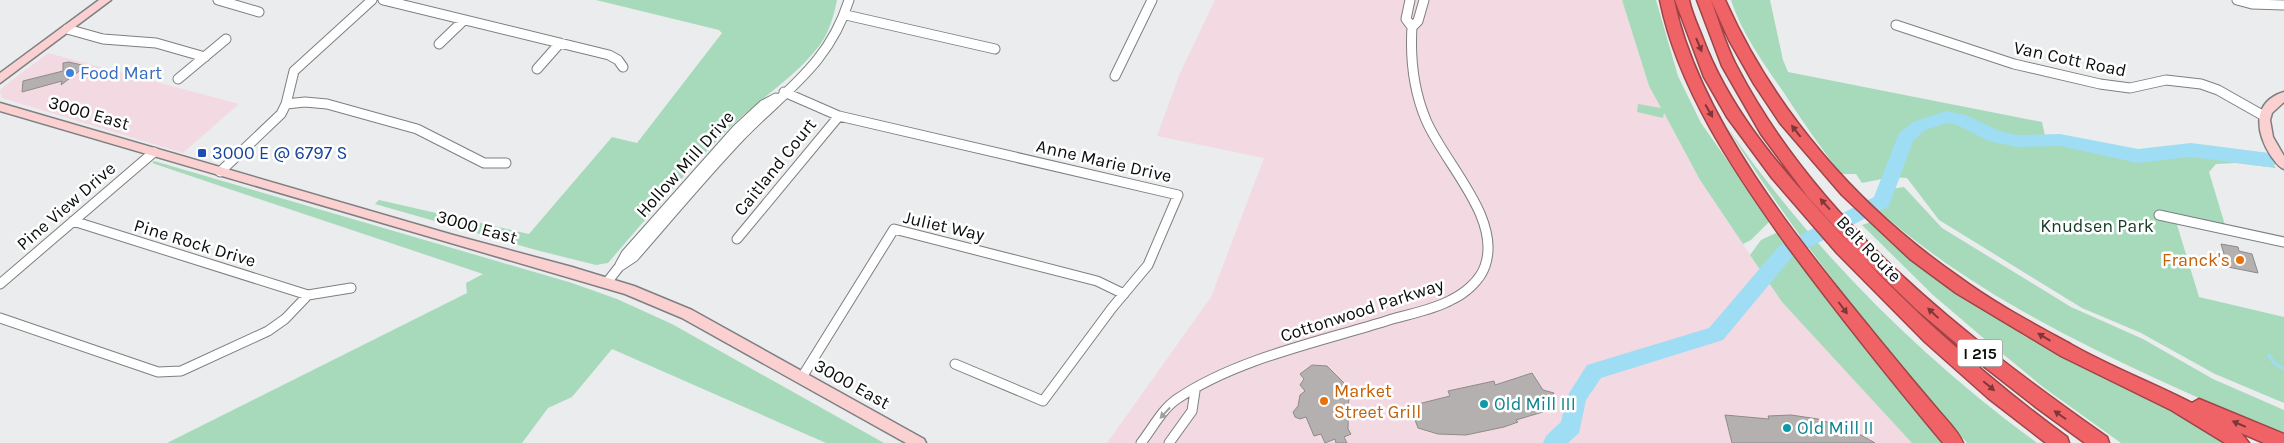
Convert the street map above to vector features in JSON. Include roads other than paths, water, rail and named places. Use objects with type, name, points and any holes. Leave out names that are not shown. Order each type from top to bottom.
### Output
[{"type":"highway","points":[[1667,0],[1684,54],[1704,101],[1752,184],[1813,269],[1871,344],[1954,443]]},
{"type":"highway","name":"Belt Route","points":[[1682,0],[1684,10],[1721,96],[1779,177],[1850,258],[1934,340],[2026,418],[2060,443]]},
{"type":"highway","name":"Belt Route","points":[[1704,0],[1738,86],[1796,173],[1869,253],[1951,330],[2034,397],[2100,443]]},
{"type":"highway","points":[[1718,0],[1739,46],[1762,84],[1827,170],[1899,240],[1952,282],[2069,352],[2188,410],[2240,443]]},
{"type":"highway","points":[[2069,352],[2284,443]]},
{"type":"main road","points":[[0,79],[106,0]]},
{"type":"main road","points":[[2284,96],[2271,105],[2264,116],[2263,127],[2268,140],[2284,165]]},
{"type":"main road","name":"3000 East","points":[[0,107],[468,244],[608,281],[679,310],[919,443]]},
{"type":"street","points":[[218,0],[259,12]]},
{"type":"street","points":[[220,172],[273,123],[286,104],[291,79],[300,63],[372,0]]},
{"type":"street","points":[[383,0],[609,55],[618,60],[622,66]]},
{"type":"street","name":"Hollow Mill Drive","points":[[608,281],[619,267],[634,257],[732,145],[784,92],[820,60],[837,34],[846,15],[849,0]]},
{"type":"street","points":[[1114,76],[1152,0]]},
{"type":"street","name":"Cottonwood Parkway","points":[[1141,443],[1176,400],[1238,367],[1450,301],[1468,289],[1480,276],[1487,260],[1489,243],[1486,225],[1436,140],[1421,108],[1411,65],[1412,27],[1406,19],[1410,0]]},
{"type":"street","name":"Cottonwood Parkway","points":[[1412,27],[1418,21],[1424,0]]},
{"type":"street","points":[[2237,0],[2252,4],[2284,5]]},
{"type":"street","points":[[846,15],[995,49]]},
{"type":"street","points":[[439,44],[464,20]]},
{"type":"street","name":"Van Cott Road","points":[[1896,24],[2005,62],[2100,84],[2130,88],[2166,80],[2201,84],[2218,90],[2264,116]]},
{"type":"street","points":[[67,29],[103,38],[156,43],[205,57]]},
{"type":"street","points":[[178,79],[226,39]]},
{"type":"street","points":[[537,68],[560,44]]},
{"type":"street","name":"Anne Marie Drive","points":[[784,92],[820,110],[839,116],[1178,195],[1148,265],[1042,401],[955,364]]},
{"type":"street","points":[[286,104],[304,102],[327,104],[417,129],[484,163],[506,163]]},
{"type":"street","name":"Caitland Court","points":[[737,239],[839,116]]},
{"type":"street","name":"Pine View Drive","points":[[0,284],[154,152]]},
{"type":"street","points":[[2160,215],[2284,242]]},
{"type":"street","name":"Pine Rock Drive","points":[[73,221],[308,295]]},
{"type":"street","name":"Juliet Way","points":[[802,377],[894,229],[1097,281],[1124,294]]},
{"type":"street","points":[[0,318],[158,372],[169,373],[193,366],[268,331],[285,319],[308,295],[352,288]]},
{"type":"street","points":[[1169,443],[1192,411],[1196,391]]},
{"type":"waterway","points":[[1554,443],[1571,426],[1576,398],[1594,371],[1716,334],[1786,251],[1882,201],[1905,138],[1919,126],[1946,117],[1960,119],[1995,136],[2017,141],[2060,140],[2138,156],[2191,150],[2269,160]]},
{"type":"waterway","points":[[2269,355],[2274,363],[2284,369]]},
{"type":"place","name":"Food Mart","points":[[70,73]]},
{"type":"place","name":"3000 E @ 6797 S","points":[[202,153]]},
{"type":"place","name":"Franck's","points":[[2240,260]]},
{"type":"place","name":"Market Street Grill","points":[[1324,401]]},
{"type":"place","name":"Old Mill III","points":[[1484,404]]},
{"type":"place","name":"Old Mill II","points":[[1787,428]]},
{"type":"park label","name":"Knudsen Park","points":[[2097,226]]}]
